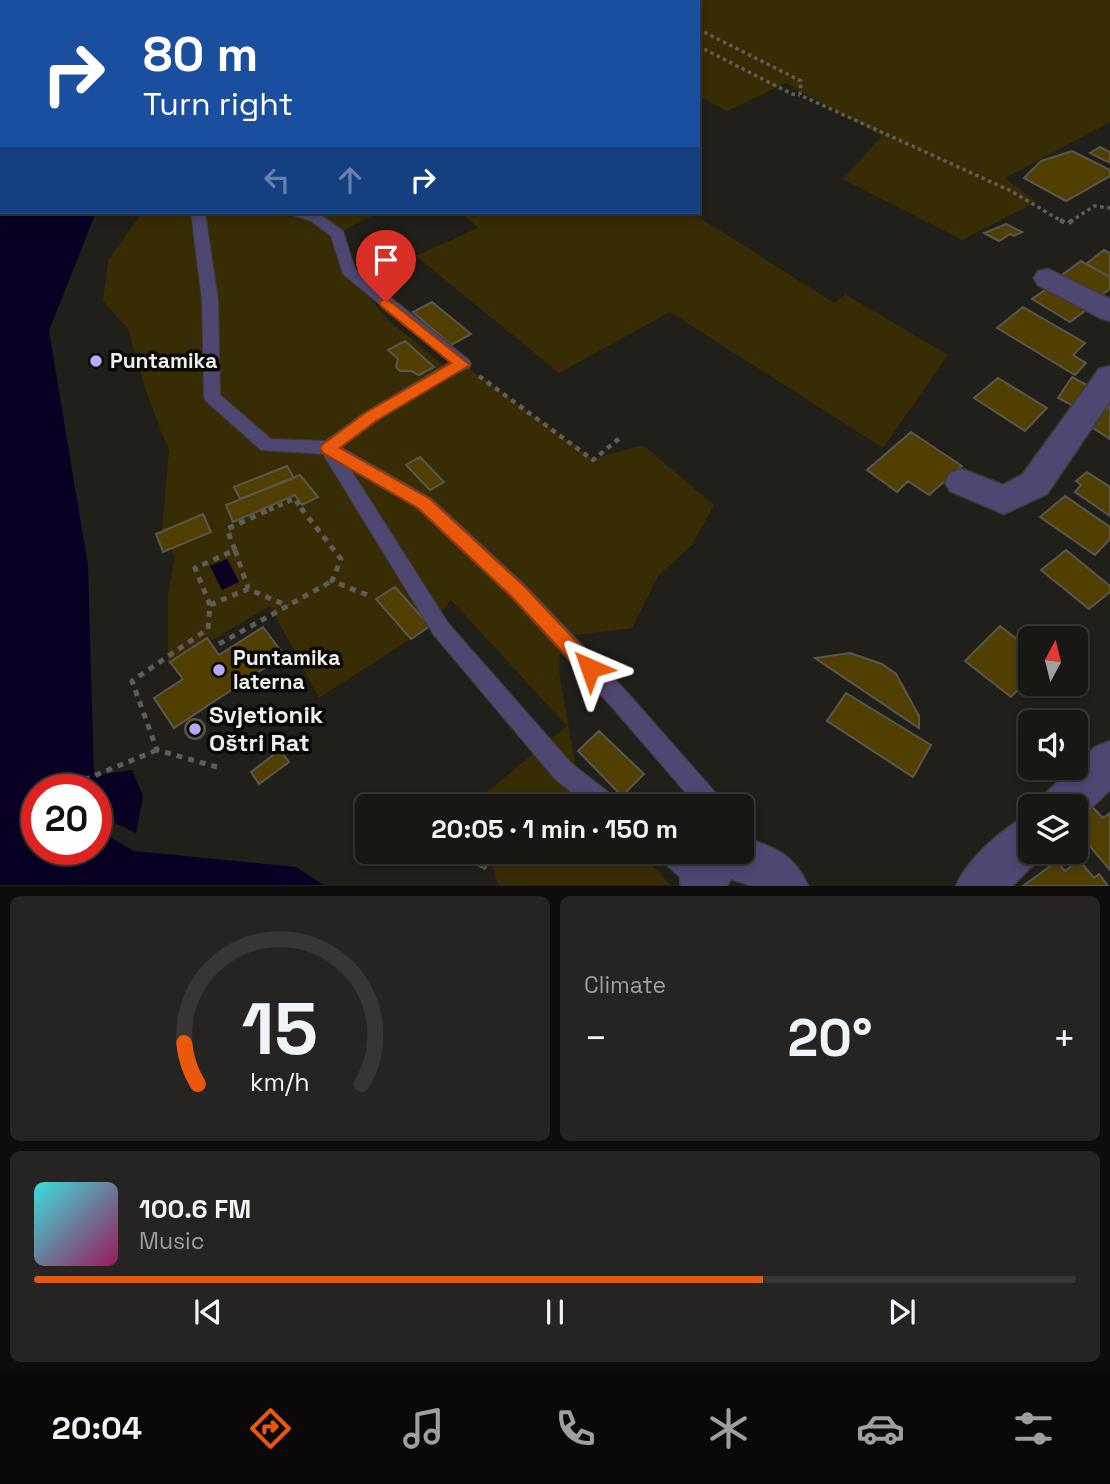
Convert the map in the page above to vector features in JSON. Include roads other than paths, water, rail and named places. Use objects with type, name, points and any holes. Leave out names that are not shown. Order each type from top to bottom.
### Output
[{"type":"street","points":[[1048,278],[1110,311]]},
{"type":"street","points":[[962,482],[1004,500],[1034,484],[1110,377]]},
{"type":"street","points":[[1076,794],[1110,761]]},
{"type":"street","points":[[979,886],[1018,848]]},
{"type":"street","points":[[691,872],[723,854],[764,864]]},
{"type":"lane","points":[[198,214],[210,300],[212,397],[267,445],[328,448],[424,503],[527,600],[619,699],[702,794]]},
{"type":"lane","points":[[304,214],[316,218],[338,234],[348,271],[463,365],[448,369],[328,448]]},
{"type":"lane","points":[[328,448],[441,629],[563,771],[592,794]]},
{"type":"place","name":"Puntamika","points":[[96,361]]},
{"type":"place","name":"Puntamika laterna","points":[[219,670]]},
{"type":"place","name":"Svjetionik Oštri Rat","points":[[195,729]]}]
